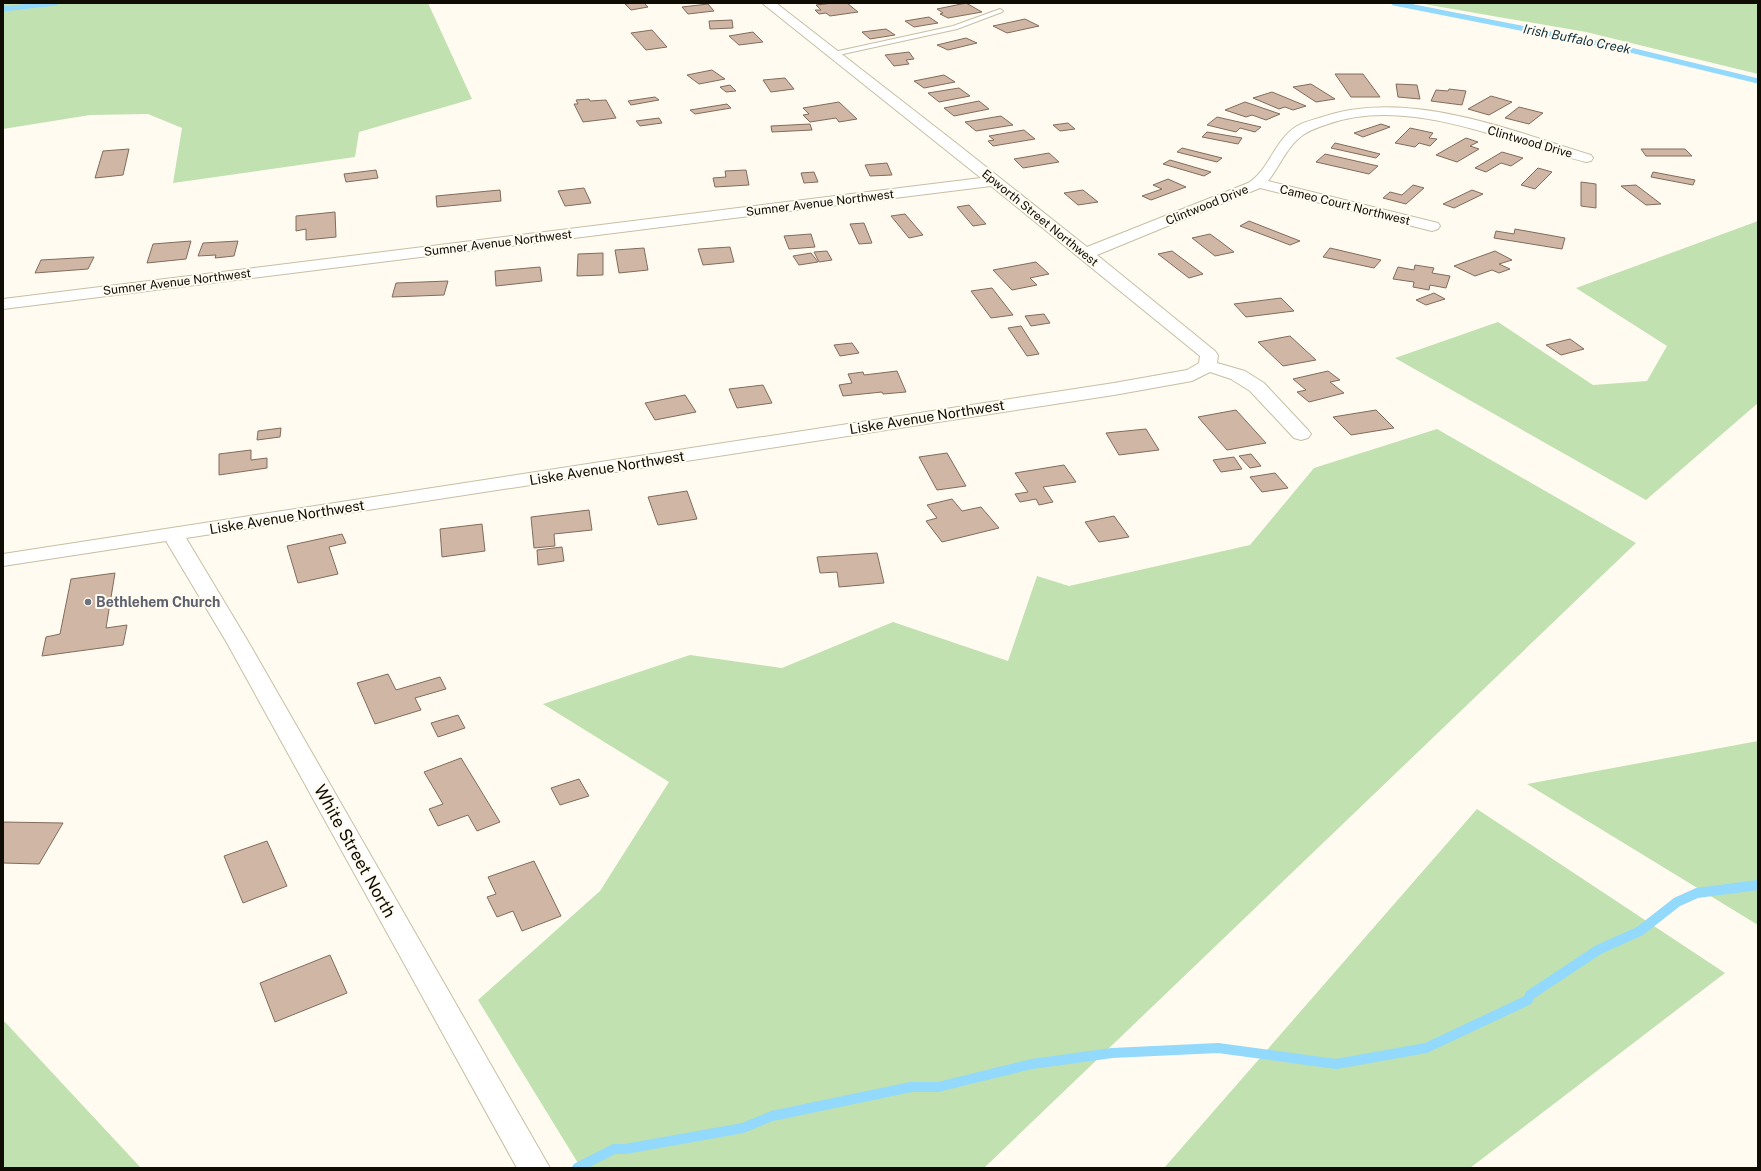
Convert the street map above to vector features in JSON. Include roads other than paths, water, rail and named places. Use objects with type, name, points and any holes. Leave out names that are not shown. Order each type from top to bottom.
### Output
[{"type":"street","name":"Epworth Street Northwest","points":[[768,3],[952,146],[1209,355],[1208,366]]},
{"type":"street","name":"Clintwood Drive","points":[[1085,254],[1245,190],[1257,183],[1290,138],[1303,128],[1325,119],[1353,114],[1404,112],[1438,117],[1461,122],[1586,158]]},
{"type":"street","name":"Sumner Avenue Northwest","points":[[3,304],[994,181]]},
{"type":"street","name":"Cameo Court Northwest","points":[[1257,183],[1432,226]]},
{"type":"street","points":[[1208,366],[1238,375],[1257,387],[1301,434]]},
{"type":"street","name":"Liske Avenue Northwest","points":[[3,560],[173,535],[1160,381],[1192,375],[1208,366]]},
{"type":"street","name":"White Street North","points":[[173,535],[240,647],[534,1168]]},
{"type":"lane","points":[[834,54],[955,28],[1000,10]]},
{"type":"waterway","points":[[3,9],[56,3]]},
{"type":"waterway","name":"Irish Buffalo Creek","points":[[1394,3],[1626,49],[1758,81]]},
{"type":"waterway","points":[[577,1168],[614,1149],[625,1149],[743,1128],[772,1116],[911,1087],[938,1087],[1032,1064],[1112,1053],[1218,1048],[1336,1064],[1426,1048],[1528,1000],[1530,995],[1598,950],[1640,931],[1677,902],[1697,893],[1758,885]]},
{"type":"place","name":"Bethlehem Church","points":[[88,602]]}]
